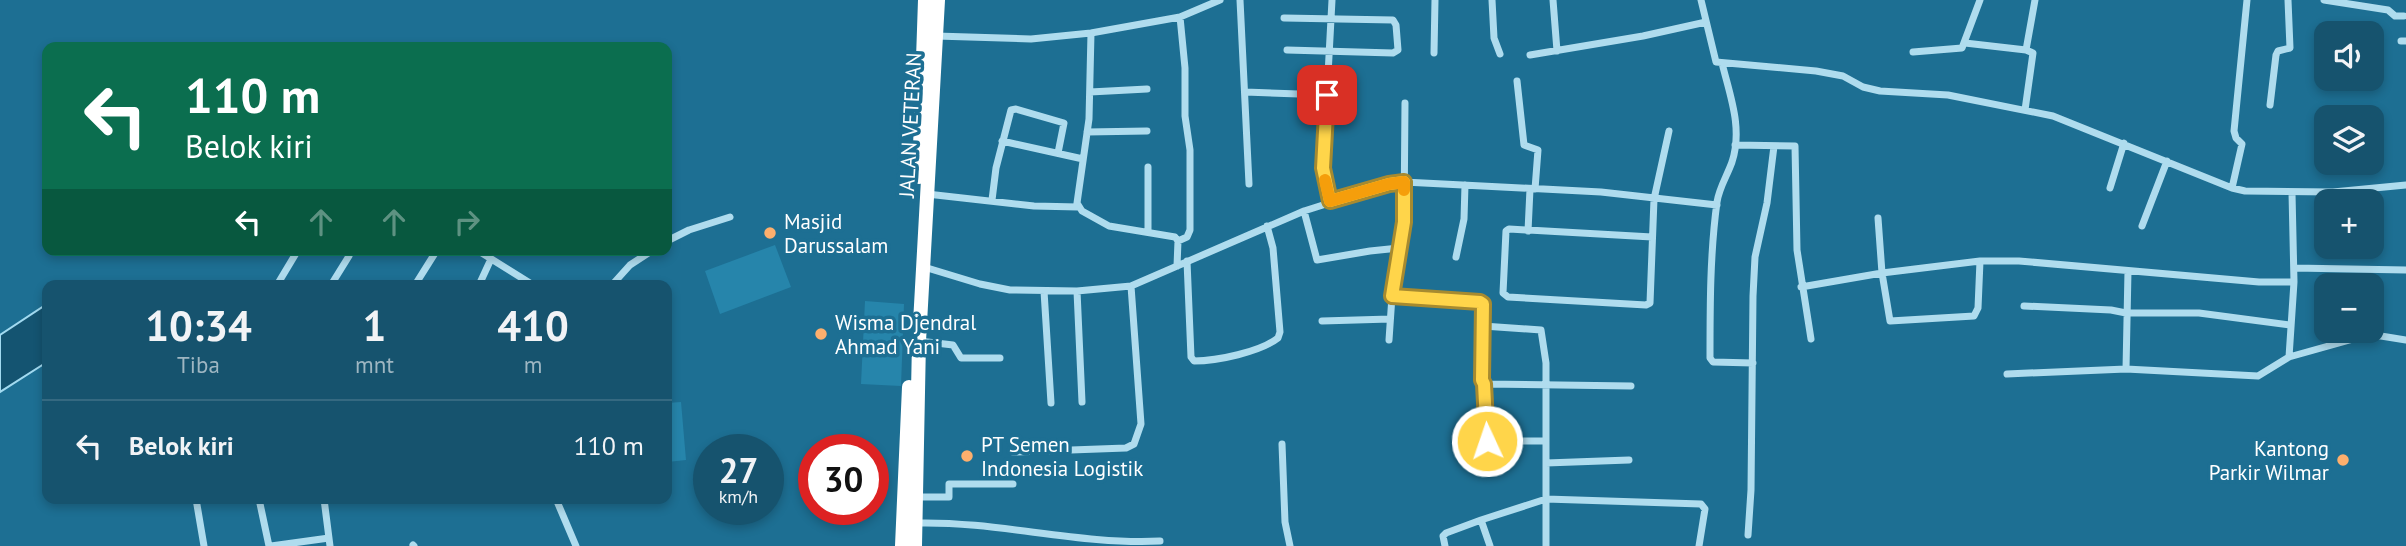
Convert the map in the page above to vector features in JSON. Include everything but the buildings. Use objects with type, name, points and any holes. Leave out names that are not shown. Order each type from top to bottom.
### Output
[{"type":"highway","name":"JALAN VETERAN","points":[[915,546],[919,341],[936,36],[931,8]]},
{"type":"highway","name":"JALAN VETERAN","points":[[902,546],[931,8]]},
{"type":"street","points":[[936,36],[1031,39],[1091,33],[1180,17],[1220,0]]},
{"type":"street","points":[[1240,0],[1250,184]]},
{"type":"street","points":[[1330,201],[1323,168],[1332,0]]},
{"type":"street","points":[[1434,53],[1435,0]]},
{"type":"street","points":[[1492,0],[1494,38],[1500,54]]},
{"type":"street","points":[[1553,0],[1557,51]]},
{"type":"street","points":[[1702,0],[1716,62],[1816,71],[1843,76],[1863,87],[1880,91],[1948,94],[2053,116],[2245,191],[2333,192],[2406,185]]},
{"type":"street","points":[[1913,52],[1962,48],[1980,0]]},
{"type":"street","points":[[2026,50],[2035,0]]},
{"type":"street","points":[[2232,188],[2242,144],[2234,131],[2247,0]]},
{"type":"street","points":[[2270,105],[2276,55],[2278,51],[2290,48],[2288,0]]},
{"type":"street","points":[[2323,0],[2388,10],[2395,16],[2404,16]]},
{"type":"street","points":[[1178,242],[1187,237],[1190,230],[1190,150],[1185,116],[1185,68],[1180,17]]},
{"type":"street","points":[[1284,18],[1393,20],[1396,25],[1398,50],[1393,53],[1287,50]]},
{"type":"street","points":[[1530,55],[1643,36],[1706,22]]},
{"type":"street","points":[[1078,207],[1076,197],[1087,132],[1090,92],[1091,33]]},
{"type":"street","points":[[1965,43],[2033,53],[2025,110]]},
{"type":"street","points":[[1722,63],[1738,133],[1717,205],[1710,295],[1710,358],[1713,362],[1753,363]]},
{"type":"street","points":[[1517,81],[1524,145],[1538,150],[1528,231]]},
{"type":"street","points":[[1090,92],[1147,89]]},
{"type":"street","points":[[1245,92],[1327,95]]},
{"type":"street","points":[[1389,340],[1392,296],[1404,222],[1405,103]]},
{"type":"street","points":[[992,200],[1008,114],[1016,109],[1064,123],[1058,153]]},
{"type":"street","points":[[1087,132],[1147,131]]},
{"type":"street","points":[[1652,237],[1514,229],[1506,231],[1503,293],[1508,297],[1648,304],[1652,301],[1654,199],[1669,131]]},
{"type":"street","points":[[1002,141],[1083,159]]},
{"type":"street","points":[[2110,188],[2124,143]]},
{"type":"street","points":[[1735,145],[1793,145],[1795,149],[1801,287],[1811,339]]},
{"type":"street","points":[[1748,536],[1755,257],[1767,203],[1774,146]]},
{"type":"street","points":[[2142,226],[2167,161]]},
{"type":"street","points":[[1148,167],[1148,232]]},
{"type":"street","points":[[923,267],[996,288],[1077,291],[1131,286],[1266,226],[1330,201],[1404,182],[1601,192],[1717,205]]},
{"type":"street","points":[[1456,257],[1464,219],[1465,185]]},
{"type":"street","points":[[2290,357],[2294,282],[2292,193]]},
{"type":"street","points":[[927,194],[1034,206],[1078,207],[1109,226],[1175,236],[1178,242],[1177,266]]},
{"type":"street","points":[[1304,211],[1317,260],[1399,248]]},
{"type":"street","points":[[672,238],[730,217]]},
{"type":"street","points":[[1878,218],[1882,273],[1890,321],[1973,316],[1978,309],[1980,261]]},
{"type":"street","points":[[1187,261],[1191,357],[1194,361],[1248,352],[1273,342],[1280,332],[1273,248],[1266,226]]},
{"type":"street","points":[[280,280],[294,256]]},
{"type":"street","points":[[334,280],[349,256]]},
{"type":"street","points":[[418,280],[433,256]]},
{"type":"street","points":[[486,256],[525,280]]},
{"type":"street","points":[[616,280],[630,265],[644,256]]},
{"type":"street","points":[[481,280],[491,259]]},
{"type":"street","points":[[1801,287],[1882,273],[1980,261],[2073,264],[2259,282],[2294,282]]},
{"type":"street","points":[[2294,268],[2406,270]]},
{"type":"street","points":[[2126,369],[2128,271]]},
{"type":"street","points":[[1013,452],[1126,449],[1134,444],[1141,424],[1131,286]]},
{"type":"street","points":[[1044,291],[1051,403]]},
{"type":"street","points":[[1077,291],[1083,402]]},
{"type":"street","points":[[1392,296],[1480,302],[1484,306],[1483,441],[1546,441]]},
{"type":"street","points":[[2024,306],[2126,313],[2199,313],[2290,325]]},
{"type":"street","points":[[1322,321],[1390,319]]},
{"type":"street","points":[[1482,326],[1541,330],[1545,346],[1546,386],[1546,546]]},
{"type":"street","points":[[2007,374],[2126,369],[2253,376],[2261,375],[2290,357],[2364,336],[2406,340]]},
{"type":"street","points":[[919,341],[953,345],[961,358],[1000,358]]},
{"type":"street","points":[[1484,384],[1632,386]]},
{"type":"street","points":[[1282,444],[1286,522],[1290,546]]},
{"type":"street","points":[[1546,463],[1629,460]]},
{"type":"street","points":[[917,497],[949,497],[949,484],[1013,484]]},
{"type":"street","points":[[1445,546],[1443,536],[1446,533],[1546,499],[1701,504],[1705,509],[1699,546]]},
{"type":"street","points":[[197,504],[204,546]]},
{"type":"street","points":[[260,504],[270,546],[330,542],[325,504]]},
{"type":"street","points":[[558,504],[576,546]]},
{"type":"street","points":[[1481,520],[1490,546]]},
{"type":"street","points":[[916,523],[979,524],[1127,543],[1160,541]]},
{"type":"shaded area","points":[[775,245],[791,287],[720,314],[705,271]]},
{"type":"shaded area","points":[[865,301],[904,304],[901,386],[861,384]]},
{"type":"shaded area","points":[[42,307],[42,365],[0,392],[0,335]]},
{"type":"shaded area","points":[[681,402],[686,460],[672,461],[672,403]]},
{"type":"slow traffic","points":[[1325,180],[1330,201],[1389,184],[1404,182],[1404,190]]},
{"type":"place","name":"Masjid Darussalam","points":[[770,233]]},
{"type":"place","name":"Wisma Djendral Ahmad Yani","points":[[821,334]]},
{"type":"place","name":"PT Semen Indonesia Logistik","points":[[967,456]]},
{"type":"place","name":"Kantong Parkir Wilmar","points":[[2343,460]]},
{"type":"route","points":[[1327,95],[1323,168],[1330,201],[1404,182],[1404,222],[1392,296],[1480,302],[1484,306],[1482,380],[1487,441]]}]
